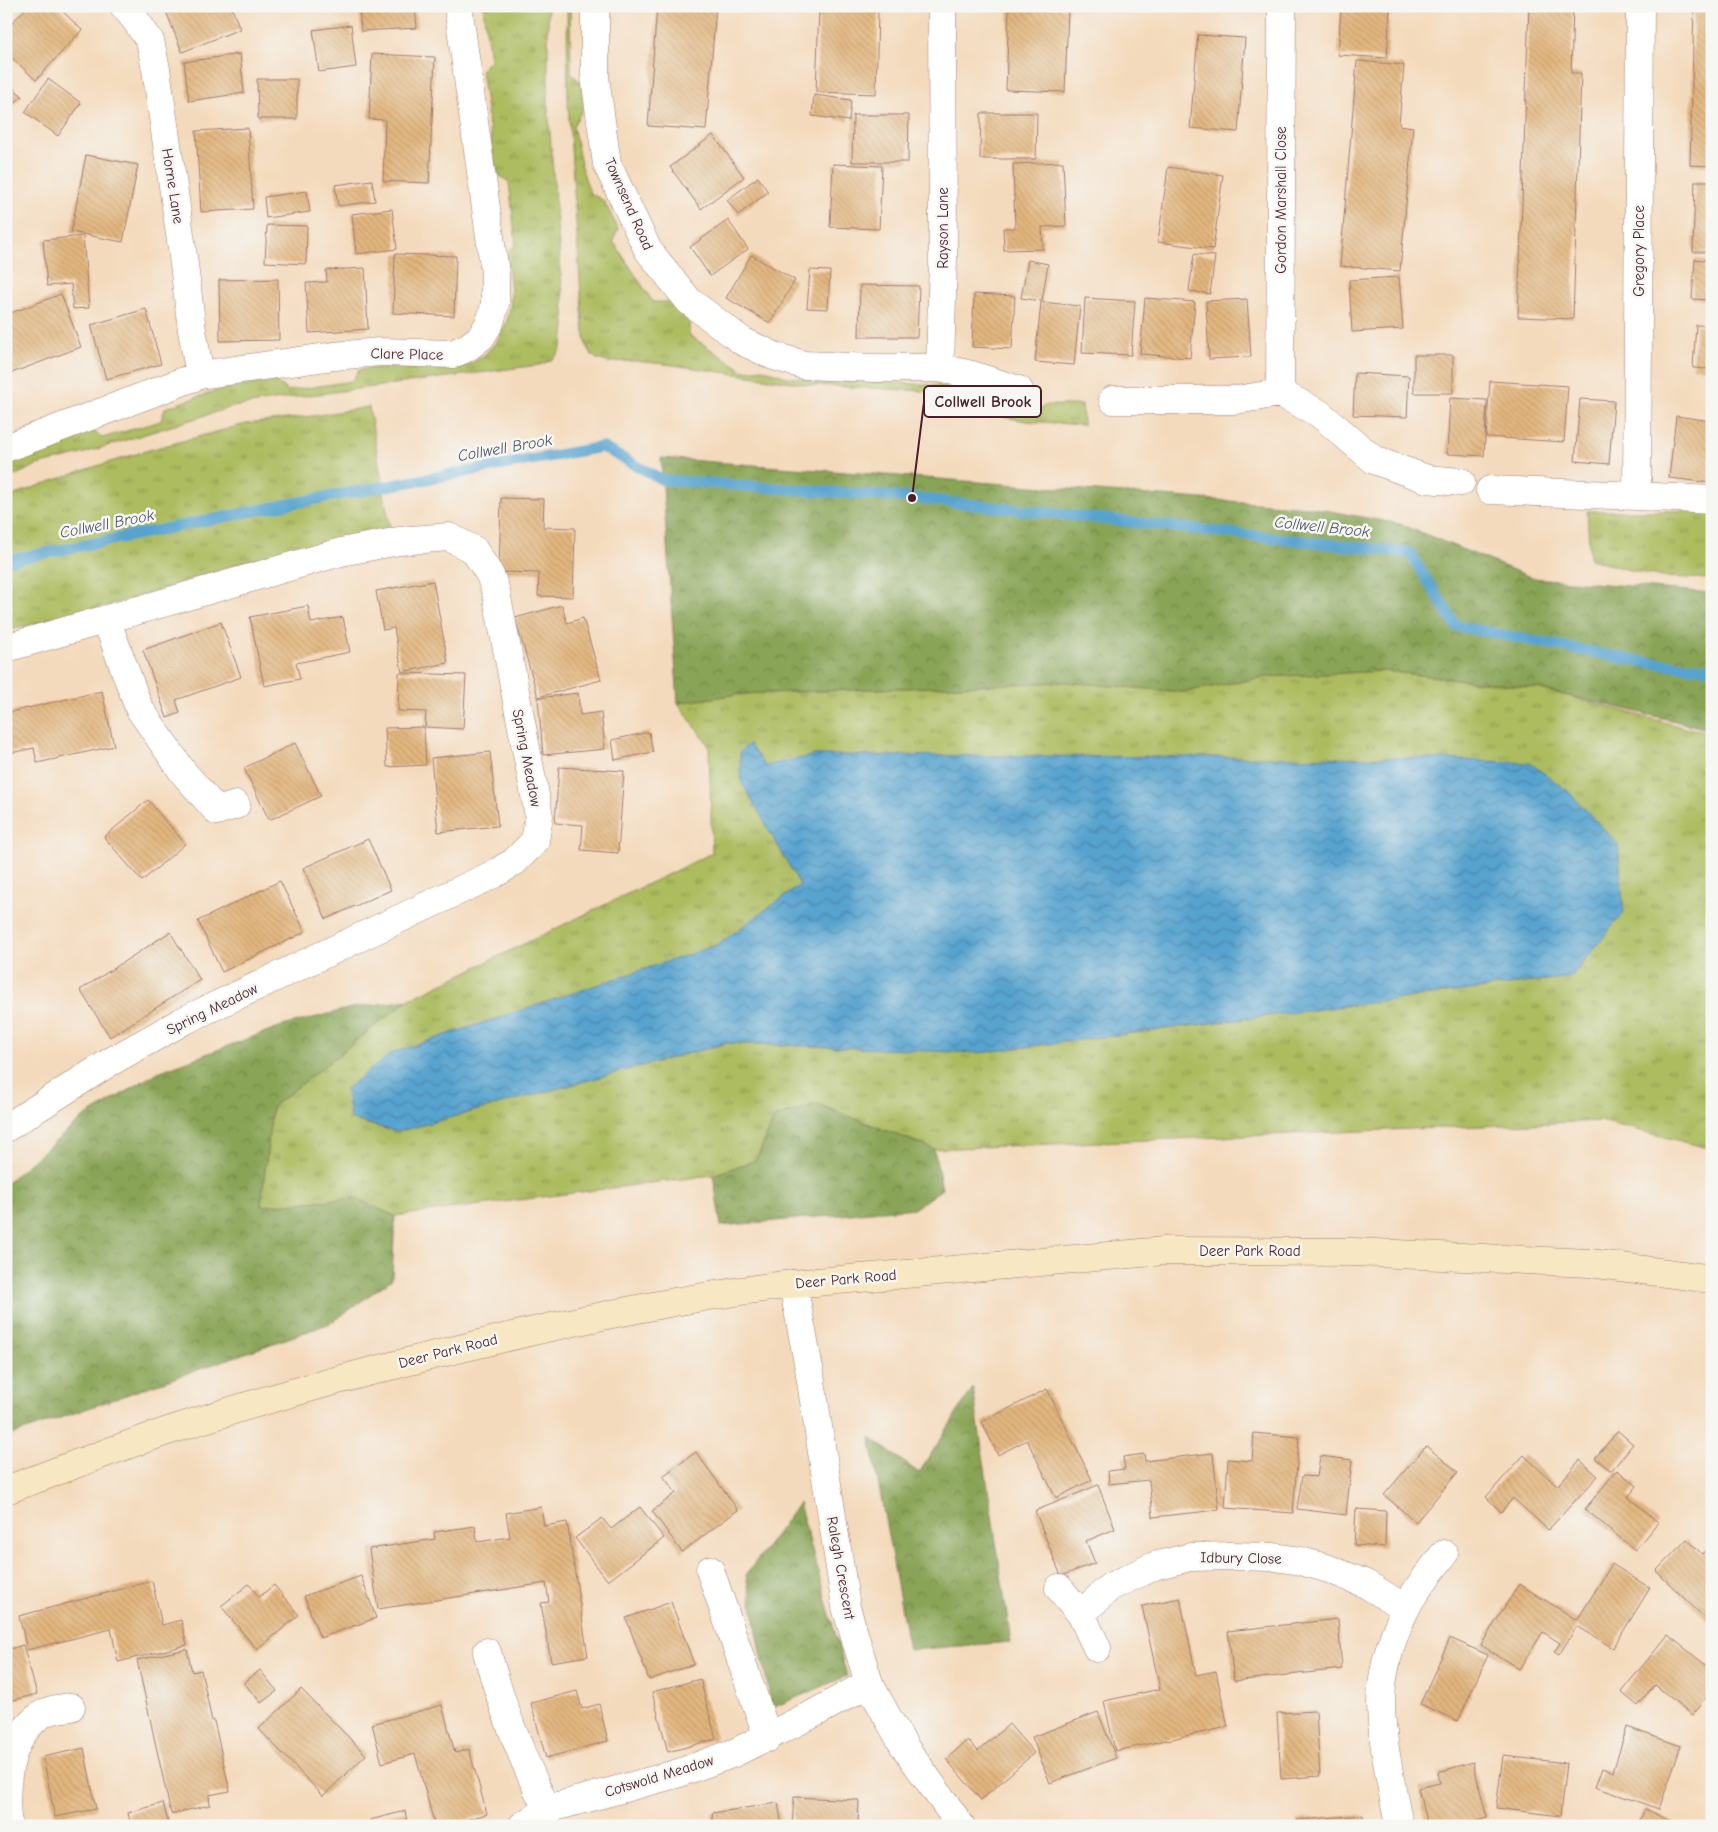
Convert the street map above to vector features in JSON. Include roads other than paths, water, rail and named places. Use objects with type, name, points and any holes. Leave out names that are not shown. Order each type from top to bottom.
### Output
[{"type":"street","name":"Horne Lane","points":[[124,6],[150,41],[156,69],[192,330],[200,375]]},
{"type":"street","name":"Clare Place","points":[[6,448],[200,375],[380,352],[453,354],[468,347],[481,337],[490,322],[495,305],[495,273],[458,6]]},
{"type":"street","name":"Townsend Road","points":[[595,6],[595,76],[607,164],[648,250],[689,301],[742,341],[774,356],[804,365],[940,368]]},
{"type":"street","name":"Rayson Lane","points":[[940,368],[943,258],[942,6]]},
{"type":"street","name":"Gordon Marshall Close","points":[[1280,394],[1282,6]]},
{"type":"street","name":"Gregory Place","points":[[1637,496],[1640,6]]},
{"type":"street","points":[[940,368],[972,375],[1019,390]]},
{"type":"street","points":[[1113,400],[1236,400],[1280,394],[1320,414],[1374,460],[1427,479],[1461,482]]},
{"type":"street","points":[[1490,490],[1712,500]]},
{"type":"street","name":"Spring Meadow","points":[[6,648],[341,552],[399,540],[448,537],[474,550],[490,575],[496,592],[539,816],[535,841],[514,862],[494,874],[183,1021],[110,1062],[6,1128]]},
{"type":"street","points":[[106,619],[139,708],[183,772],[217,811],[236,805]]},
{"type":"street","name":"Deer Park Road","points":[[6,1490],[178,1427],[390,1365],[569,1322],[644,1306],[739,1290],[1164,1251],[1354,1252],[1590,1264],[1712,1279]]},
{"type":"street","name":"Ralegh Crescent","points":[[793,1284],[809,1368],[846,1607],[869,1683],[904,1746],[961,1826]]},
{"type":"street","points":[[1399,1826],[1387,1756],[1381,1705],[1384,1675],[1390,1647],[1405,1608],[1444,1554]]},
{"type":"street","name":"Idbury Close","points":[[1081,1614],[1110,1587],[1154,1566],[1190,1557],[1231,1556],[1274,1557],[1301,1561],[1329,1569],[1366,1584],[1405,1608]]},
{"type":"street","points":[[710,1570],[768,1738]]},
{"type":"street","points":[[1059,1588],[1081,1614],[1097,1648]]},
{"type":"street","points":[[487,1652],[512,1734],[529,1774],[547,1809]]},
{"type":"street","name":"Cotswold Meadow","points":[[522,1826],[547,1809],[676,1774],[734,1753],[768,1738],[869,1683]]},
{"type":"street","points":[[8,1826],[6,1794],[8,1772],[21,1739],[29,1726],[42,1715],[54,1709],[71,1706]]},
{"type":"water","points":[[749,744],[765,766],[816,755],[1416,758],[1530,763],[1568,791],[1618,844],[1624,912],[1571,977],[979,1053],[727,1043],[397,1132],[350,1119],[346,1089],[392,1053],[717,945],[800,885],[741,781],[740,752]]},
{"type":"waterway","name":"Collwell Brook","points":[[6,561],[289,504],[602,447],[663,480],[912,498],[1410,553],[1456,626],[1643,662],[1712,669]]},
{"type":"place","name":"Collwell Brook","points":[[912,498]]}]
